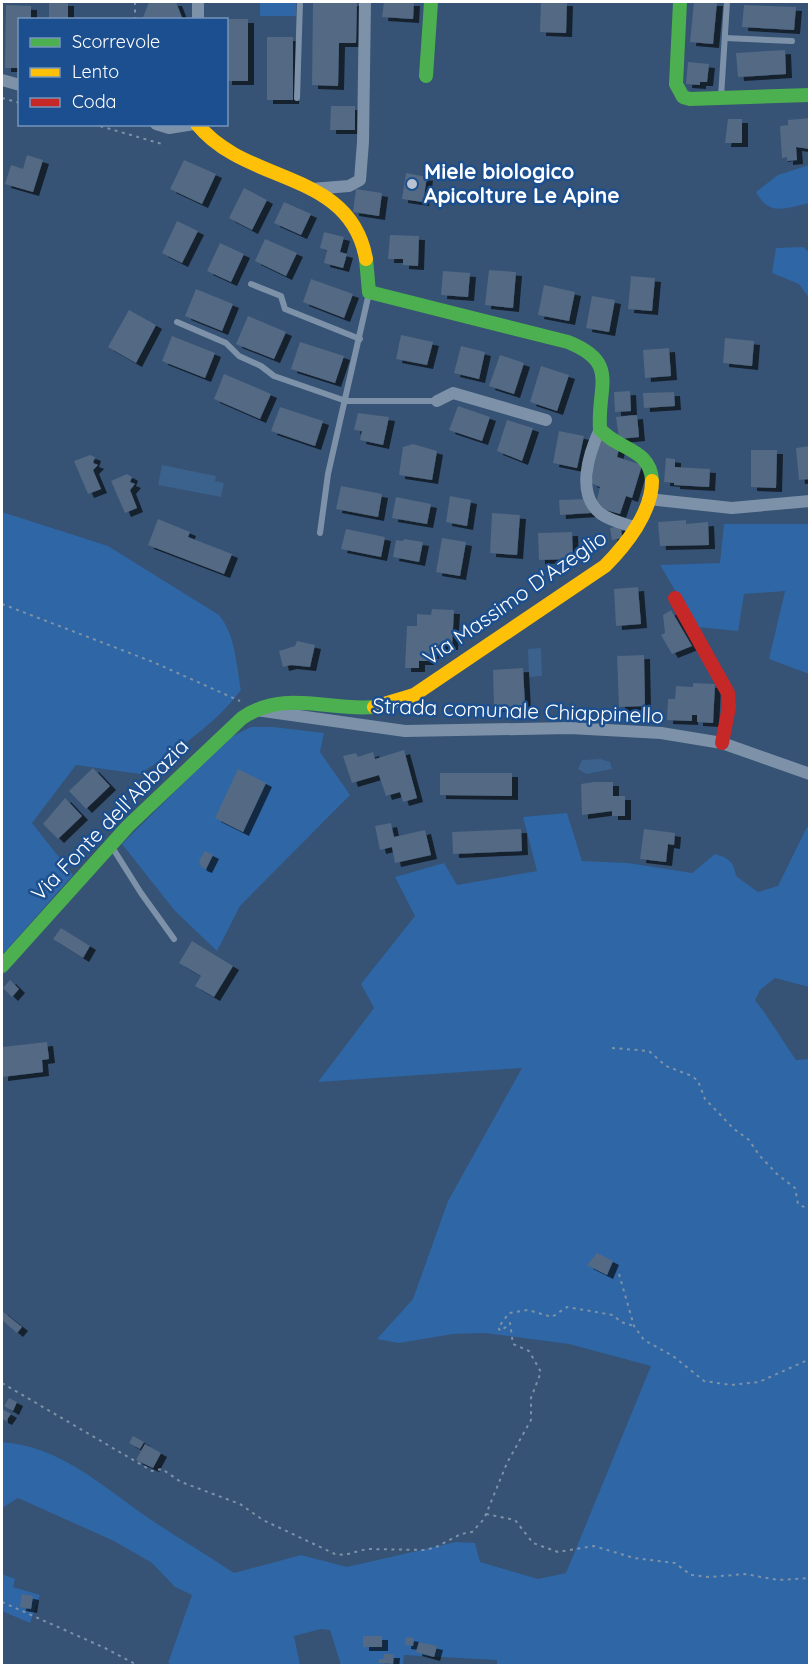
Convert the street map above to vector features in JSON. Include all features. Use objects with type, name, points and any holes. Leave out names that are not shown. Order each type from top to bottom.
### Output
[{"type":"street","points":[[198,2],[198,18]]},
{"type":"street","points":[[307,189],[349,186],[360,180],[363,142],[365,2]]},
{"type":"street","points":[[426,76],[431,2]]},
{"type":"street","points":[[680,2],[676,84],[678,92],[690,99],[810,95]]},
{"type":"street","points":[[2,80],[18,84]]},
{"type":"street","points":[[162,126],[169,128],[182,126]]},
{"type":"street","points":[[198,126],[209,140],[233,155],[307,189],[342,210],[355,224],[363,249],[369,292],[568,342],[587,350],[596,357],[603,370],[600,429],[589,458],[587,483],[590,498],[602,515],[636,528]]},
{"type":"street","points":[[436,400],[453,393],[546,420]]},
{"type":"street","name":"Via Massimo D'Azeglio","points":[[256,710],[272,703],[287,702],[343,708],[376,707],[404,699],[433,683],[605,566],[620,552],[636,528],[648,500],[652,474],[645,459],[610,440],[600,429]]},
{"type":"street","points":[[648,500],[743,508],[810,501]]},
{"type":"street","points":[[675,598],[728,693],[729,707],[722,743]]},
{"type":"street","name":"Strada comunale Chiappinello","points":[[256,710],[405,731],[589,728],[661,733],[722,743],[810,774]]},
{"type":"street","name":"Via Fonte dell'Abbazia","points":[[2,966],[111,846],[185,770],[256,710]]},
{"type":"lane","points":[[297,98],[300,2]]},
{"type":"lane","points":[[721,98],[727,2]]},
{"type":"lane","points":[[725,38],[792,41]]},
{"type":"lane","points":[[251,284],[281,296],[285,309],[360,339]]},
{"type":"lane","points":[[320,533],[328,474],[369,292]]},
{"type":"lane","points":[[177,322],[226,343],[239,356],[261,366],[274,376],[346,400],[436,400]]},
{"type":"lane","points":[[111,846],[174,939]]},
{"type":"path","points":[[135,2],[135,18]]},
{"type":"path","points":[[2,98],[18,102]]},
{"type":"path","points":[[100,126],[162,144],[169,128]]},
{"type":"path","points":[[2,604],[153,662],[256,710]]},
{"type":"path","points":[[612,1048],[649,1051],[666,1066],[692,1076],[698,1081],[705,1099],[734,1129],[749,1140],[759,1155],[777,1174],[795,1188],[798,1204],[810,1210]]},
{"type":"path","points":[[619,1274],[634,1326],[644,1340],[673,1356],[704,1381],[731,1385],[759,1382],[810,1359]]},
{"type":"path","points":[[2,1383],[152,1471],[162,1469],[181,1482],[240,1504],[263,1520],[335,1554],[344,1555],[367,1549],[425,1550],[436,1547],[461,1533],[472,1532],[486,1514],[507,1463],[531,1420],[531,1398],[541,1372],[529,1351],[513,1344],[510,1323],[501,1331],[498,1328],[509,1313],[524,1310],[552,1317],[567,1307],[613,1315],[621,1322],[634,1326]]},
{"type":"path","points":[[486,1514],[515,1520],[532,1543],[558,1552],[594,1546],[634,1558],[675,1563],[691,1575],[745,1575],[778,1580],[810,1578]]},
{"type":"path","points":[[2,1602],[139,1665]]},
{"type":"shaded area","points":[[260,2],[296,2],[296,16],[260,16]]},
{"type":"shaded area","points":[[809,165],[809,203],[779,209],[772,208],[761,200],[756,192],[778,175]]},
{"type":"shaded area","points":[[803,247],[809,252],[809,298],[799,284],[772,273],[776,248]]},
{"type":"shaded area","points":[[162,465],[216,476],[215,481],[224,483],[221,497],[158,485]]},
{"type":"shaded area","points":[[2,512],[108,546],[219,615],[232,641],[241,690],[207,726],[140,774],[76,765],[32,823],[73,875],[2,955]]},
{"type":"shaded area","points":[[724,524],[809,524],[809,674],[769,659],[785,591],[744,594],[738,631],[697,627],[660,565],[720,563]]},
{"type":"shaded area","points":[[541,648],[542,676],[529,677],[528,649]]},
{"type":"shaded area","points":[[251,727],[273,727],[324,733],[320,752],[350,795],[240,906],[217,951],[175,911],[122,844],[229,738]]},
{"type":"shaded area","points":[[600,759],[610,762],[612,769],[586,774],[578,769],[582,760]]},
{"type":"shaded area","points":[[567,813],[582,861],[628,863],[692,873],[715,854],[730,861],[736,876],[758,892],[778,886],[807,827],[809,829],[809,987],[775,978],[760,990],[755,1000],[796,1060],[809,1059],[809,1665],[497,1666],[497,1660],[404,1655],[403,1665],[341,1665],[330,1630],[321,1629],[294,1636],[300,1665],[174,1665],[168,1663],[192,1595],[175,1587],[152,1563],[114,1541],[18,1498],[2,1508],[2,1442],[22,1445],[60,1458],[234,1573],[301,1555],[347,1567],[456,1542],[475,1543],[480,1562],[538,1579],[566,1573],[651,1366],[569,1344],[485,1333],[453,1334],[399,1343],[377,1339],[413,1299],[448,1201],[522,1068],[318,1082],[374,1008],[361,984],[415,916],[395,877],[444,863],[457,885],[537,871],[523,817]]},
{"type":"shaded area","points":[[2,1574],[15,1579],[13,1587],[40,1595],[30,1623],[2,1611]]},
{"type":"building","points":[[49,2],[68,2],[68,18],[49,18]]},
{"type":"building","points":[[149,2],[176,2],[182,18],[143,18]]},
{"type":"building","points":[[313,2],[357,2],[356,43],[339,43],[338,86],[312,85]]},
{"type":"building","points":[[384,2],[414,2],[413,19],[382,17]]},
{"type":"building","points":[[541,2],[567,2],[566,33],[540,32]]},
{"type":"building","points":[[694,2],[717,2],[713,44],[690,42]]},
{"type":"building","points":[[6,5],[31,6],[31,18],[18,18],[18,68],[5,68]]},
{"type":"building","points":[[744,5],[796,7],[794,30],[742,27]]},
{"type":"building","points":[[228,19],[248,19],[248,81],[228,81]]},
{"type":"building","points":[[267,37],[293,37],[293,100],[267,100]]},
{"type":"building","points":[[785,50],[786,74],[738,77],[736,53]]},
{"type":"building","points":[[688,62],[709,64],[707,82],[700,82],[700,85],[686,84]]},
{"type":"building","points":[[331,106],[355,106],[355,130],[330,130]]},
{"type":"building","points":[[810,118],[810,149],[796,147],[797,160],[787,161],[787,157],[782,158],[780,126],[788,125],[788,120]]},
{"type":"building","points":[[728,119],[742,119],[742,143],[725,143]]},
{"type":"building","points":[[27,155],[43,160],[33,192],[5,184],[11,165],[23,169]]},
{"type":"building","points":[[184,160],[216,174],[202,204],[170,189]]},
{"type":"building","points":[[406,173],[427,177],[423,202],[402,199]]},
{"type":"building","points":[[244,188],[267,200],[252,230],[229,218]]},
{"type":"building","points":[[356,189],[382,193],[379,216],[353,212]]},
{"type":"building","points":[[284,202],[311,214],[301,235],[274,223]]},
{"type":"building","points":[[177,221],[198,231],[182,263],[162,253]]},
{"type":"building","points":[[324,232],[344,237],[340,252],[347,254],[343,268],[324,263],[327,250],[320,248]]},
{"type":"building","points":[[390,235],[419,236],[418,266],[403,265],[403,259],[388,259]]},
{"type":"building","points":[[265,239],[297,253],[286,276],[255,261]]},
{"type":"building","points":[[220,243],[244,254],[231,282],[207,271]]},
{"type":"building","points":[[489,270],[516,272],[513,308],[485,305]]},
{"type":"building","points":[[443,271],[470,273],[468,297],[441,295]]},
{"type":"building","points":[[631,276],[655,278],[652,311],[628,309]]},
{"type":"building","points":[[311,279],[353,294],[344,318],[303,302]]},
{"type":"building","points":[[544,285],[575,292],[569,321],[538,315]]},
{"type":"building","points":[[196,289],[233,304],[222,331],[185,316]]},
{"type":"building","points":[[592,296],[615,300],[609,332],[586,328]]},
{"type":"building","points":[[129,310],[156,325],[136,363],[108,347]]},
{"type":"building","points":[[248,316],[286,332],[274,359],[236,344]]},
{"type":"building","points":[[401,335],[433,342],[427,365],[396,359]]},
{"type":"building","points":[[172,336],[215,353],[205,378],[162,361]]},
{"type":"building","points":[[725,338],[754,341],[752,366],[723,363]]},
{"type":"building","points":[[300,342],[344,356],[335,383],[291,369]]},
{"type":"building","points":[[461,346],[485,352],[479,379],[454,373]]},
{"type":"building","points":[[669,348],[671,376],[645,378],[643,350]]},
{"type":"building","points":[[500,355],[524,363],[514,394],[489,386]]},
{"type":"building","points":[[541,366],[569,375],[557,411],[530,402]]},
{"type":"building","points":[[224,374],[271,394],[260,419],[214,399]]},
{"type":"building","points":[[630,391],[631,411],[615,412],[614,392]]},
{"type":"building","points":[[674,392],[675,406],[644,408],[643,393]]},
{"type":"building","points":[[458,406],[490,417],[482,441],[449,430]]},
{"type":"building","points":[[280,407],[323,421],[315,446],[271,431]]},
{"type":"building","points":[[358,413],[389,417],[383,445],[360,440],[362,431],[354,430]]},
{"type":"building","points":[[637,415],[639,437],[619,439],[616,417]]},
{"type":"building","points":[[507,420],[533,428],[522,461],[497,451]]},
{"type":"building","points":[[559,431],[584,436],[577,468],[553,463]]},
{"type":"building","points":[[601,438],[619,449],[617,457],[642,465],[632,498],[626,496],[620,514],[599,508],[596,504],[600,487],[591,483],[593,474],[590,473]]},
{"type":"building","points":[[413,444],[437,451],[432,480],[399,475],[403,447]]},
{"type":"building","points":[[810,446],[810,479],[799,480],[796,448]]},
{"type":"building","points":[[751,450],[777,450],[776,488],[751,487]]},
{"type":"building","points":[[90,455],[95,457],[93,463],[98,465],[93,470],[101,489],[88,494],[74,461]]},
{"type":"building","points":[[666,458],[675,459],[675,467],[710,469],[709,487],[674,485],[674,483],[664,482]]},
{"type":"building","points":[[127,474],[132,477],[130,482],[135,484],[130,490],[137,508],[125,513],[111,481]]},
{"type":"building","points":[[341,486],[382,494],[378,517],[336,509]]},
{"type":"building","points":[[450,496],[471,500],[467,526],[446,522]]},
{"type":"building","points":[[396,497],[431,504],[427,524],[392,518]]},
{"type":"building","points":[[587,499],[591,513],[560,515],[559,500]]},
{"type":"building","points":[[492,513],[520,515],[517,555],[490,553]]},
{"type":"building","points":[[158,519],[190,532],[188,537],[232,554],[224,574],[148,545]]},
{"type":"building","points":[[686,520],[686,524],[708,522],[709,545],[660,546],[658,522]]},
{"type":"building","points":[[621,526],[622,538],[612,540],[610,528]]},
{"type":"building","points":[[346,529],[385,537],[381,557],[341,549]]},
{"type":"building","points":[[572,532],[573,559],[539,560],[538,533]]},
{"type":"building","points":[[442,538],[466,542],[460,576],[436,572]]},
{"type":"building","points":[[404,539],[423,542],[419,562],[393,557],[396,540],[403,541]]},
{"type":"building","points":[[638,587],[641,624],[616,626],[614,589]]},
{"type":"building","points":[[432,609],[454,610],[452,646],[434,646],[433,655],[429,655],[428,661],[419,661],[419,668],[405,668],[407,626],[417,626],[417,614],[431,615]]},
{"type":"building","points":[[671,610],[692,646],[672,654],[661,635],[665,633],[663,615]]},
{"type":"building","points":[[297,641],[315,645],[310,667],[291,665],[283,667],[279,651],[295,646]]},
{"type":"building","points":[[644,655],[645,706],[619,707],[617,656]]},
{"type":"building","points":[[523,668],[525,706],[494,708],[493,670]]},
{"type":"building","points":[[693,683],[715,684],[713,723],[697,722],[697,715],[692,715],[692,721],[667,720],[668,699],[675,699],[676,686],[693,687]]},
{"type":"building","points":[[404,750],[417,798],[403,802],[400,792],[386,796],[379,775],[352,783],[343,756],[356,753],[358,757],[373,752],[375,759]]},
{"type":"building","points":[[93,768],[110,786],[86,809],[69,791]]},
{"type":"building","points":[[238,769],[266,783],[243,832],[215,818]]},
{"type":"building","points":[[440,773],[512,773],[512,796],[440,795]]},
{"type":"building","points":[[613,782],[613,796],[625,796],[625,816],[612,816],[612,811],[582,815],[581,784]]},
{"type":"building","points":[[65,798],[82,816],[58,839],[43,824]]},
{"type":"building","points":[[391,823],[394,837],[425,830],[431,855],[395,863],[392,847],[380,850],[375,826]]},
{"type":"building","points":[[521,829],[522,851],[453,854],[452,832]]},
{"type":"building","points":[[644,829],[675,833],[674,845],[668,844],[666,862],[640,859]]},
{"type":"building","points":[[205,851],[213,855],[206,869],[201,867],[199,861]]},
{"type":"building","points":[[61,928],[90,946],[83,958],[53,939]]},
{"type":"building","points":[[192,941],[233,966],[214,997],[195,986],[201,976],[179,963]]},
{"type":"building","points":[[10,980],[19,989],[12,997],[3,988]]},
{"type":"building","points":[[47,1042],[49,1059],[42,1060],[43,1072],[2,1077],[2,1047]]},
{"type":"building","points":[[597,1253],[613,1261],[607,1275],[587,1265]]},
{"type":"building","points":[[2,1311],[22,1327],[17,1333],[2,1320]]},
{"type":"building","points":[[9,1398],[17,1402],[13,1411],[4,1406]]},
{"type":"building","points":[[2,1409],[11,1414],[6,1421],[2,1419]]},
{"type":"building","points":[[133,1436],[144,1442],[140,1449],[129,1443]]},
{"type":"building","points":[[145,1444],[161,1453],[153,1468],[136,1460]]},
{"type":"building","points":[[22,1594],[33,1596],[31,1609],[20,1607]]},
{"type":"building","points":[[363,1636],[382,1636],[382,1647],[363,1647]]},
{"type":"building","points":[[406,1637],[414,1638],[413,1646],[405,1645]]},
{"type":"building","points":[[419,1642],[437,1646],[434,1657],[416,1652]]},
{"type":"building","points":[[384,1654],[394,1654],[393,1664],[378,1663],[379,1659],[383,1659]]},
{"type":"traffic: fast","points":[[426,76],[431,2]]},
{"type":"traffic: fast","points":[[680,2],[676,84],[683,97],[690,99],[810,95]]},
{"type":"traffic: fast","points":[[366,259],[369,292],[568,342],[595,358],[602,377],[600,429],[607,436],[640,456],[650,470],[652,481]]},
{"type":"traffic: fast","points":[[2,966],[128,826],[242,718],[258,709],[290,703],[374,707]]},
{"type":"traffic: slow","points":[[199,126],[218,144],[242,159],[319,193],[340,209],[356,230],[366,259]]},
{"type":"traffic: slow","points":[[374,707],[414,695],[605,566],[629,538],[643,516],[651,493],[652,481]]},
{"type":"traffic: jam","points":[[675,598],[728,693],[729,707],[722,743]]},
{"type":"place","name":"Miele biologico Apicolture Le Apine","points":[[412,184]]}]
